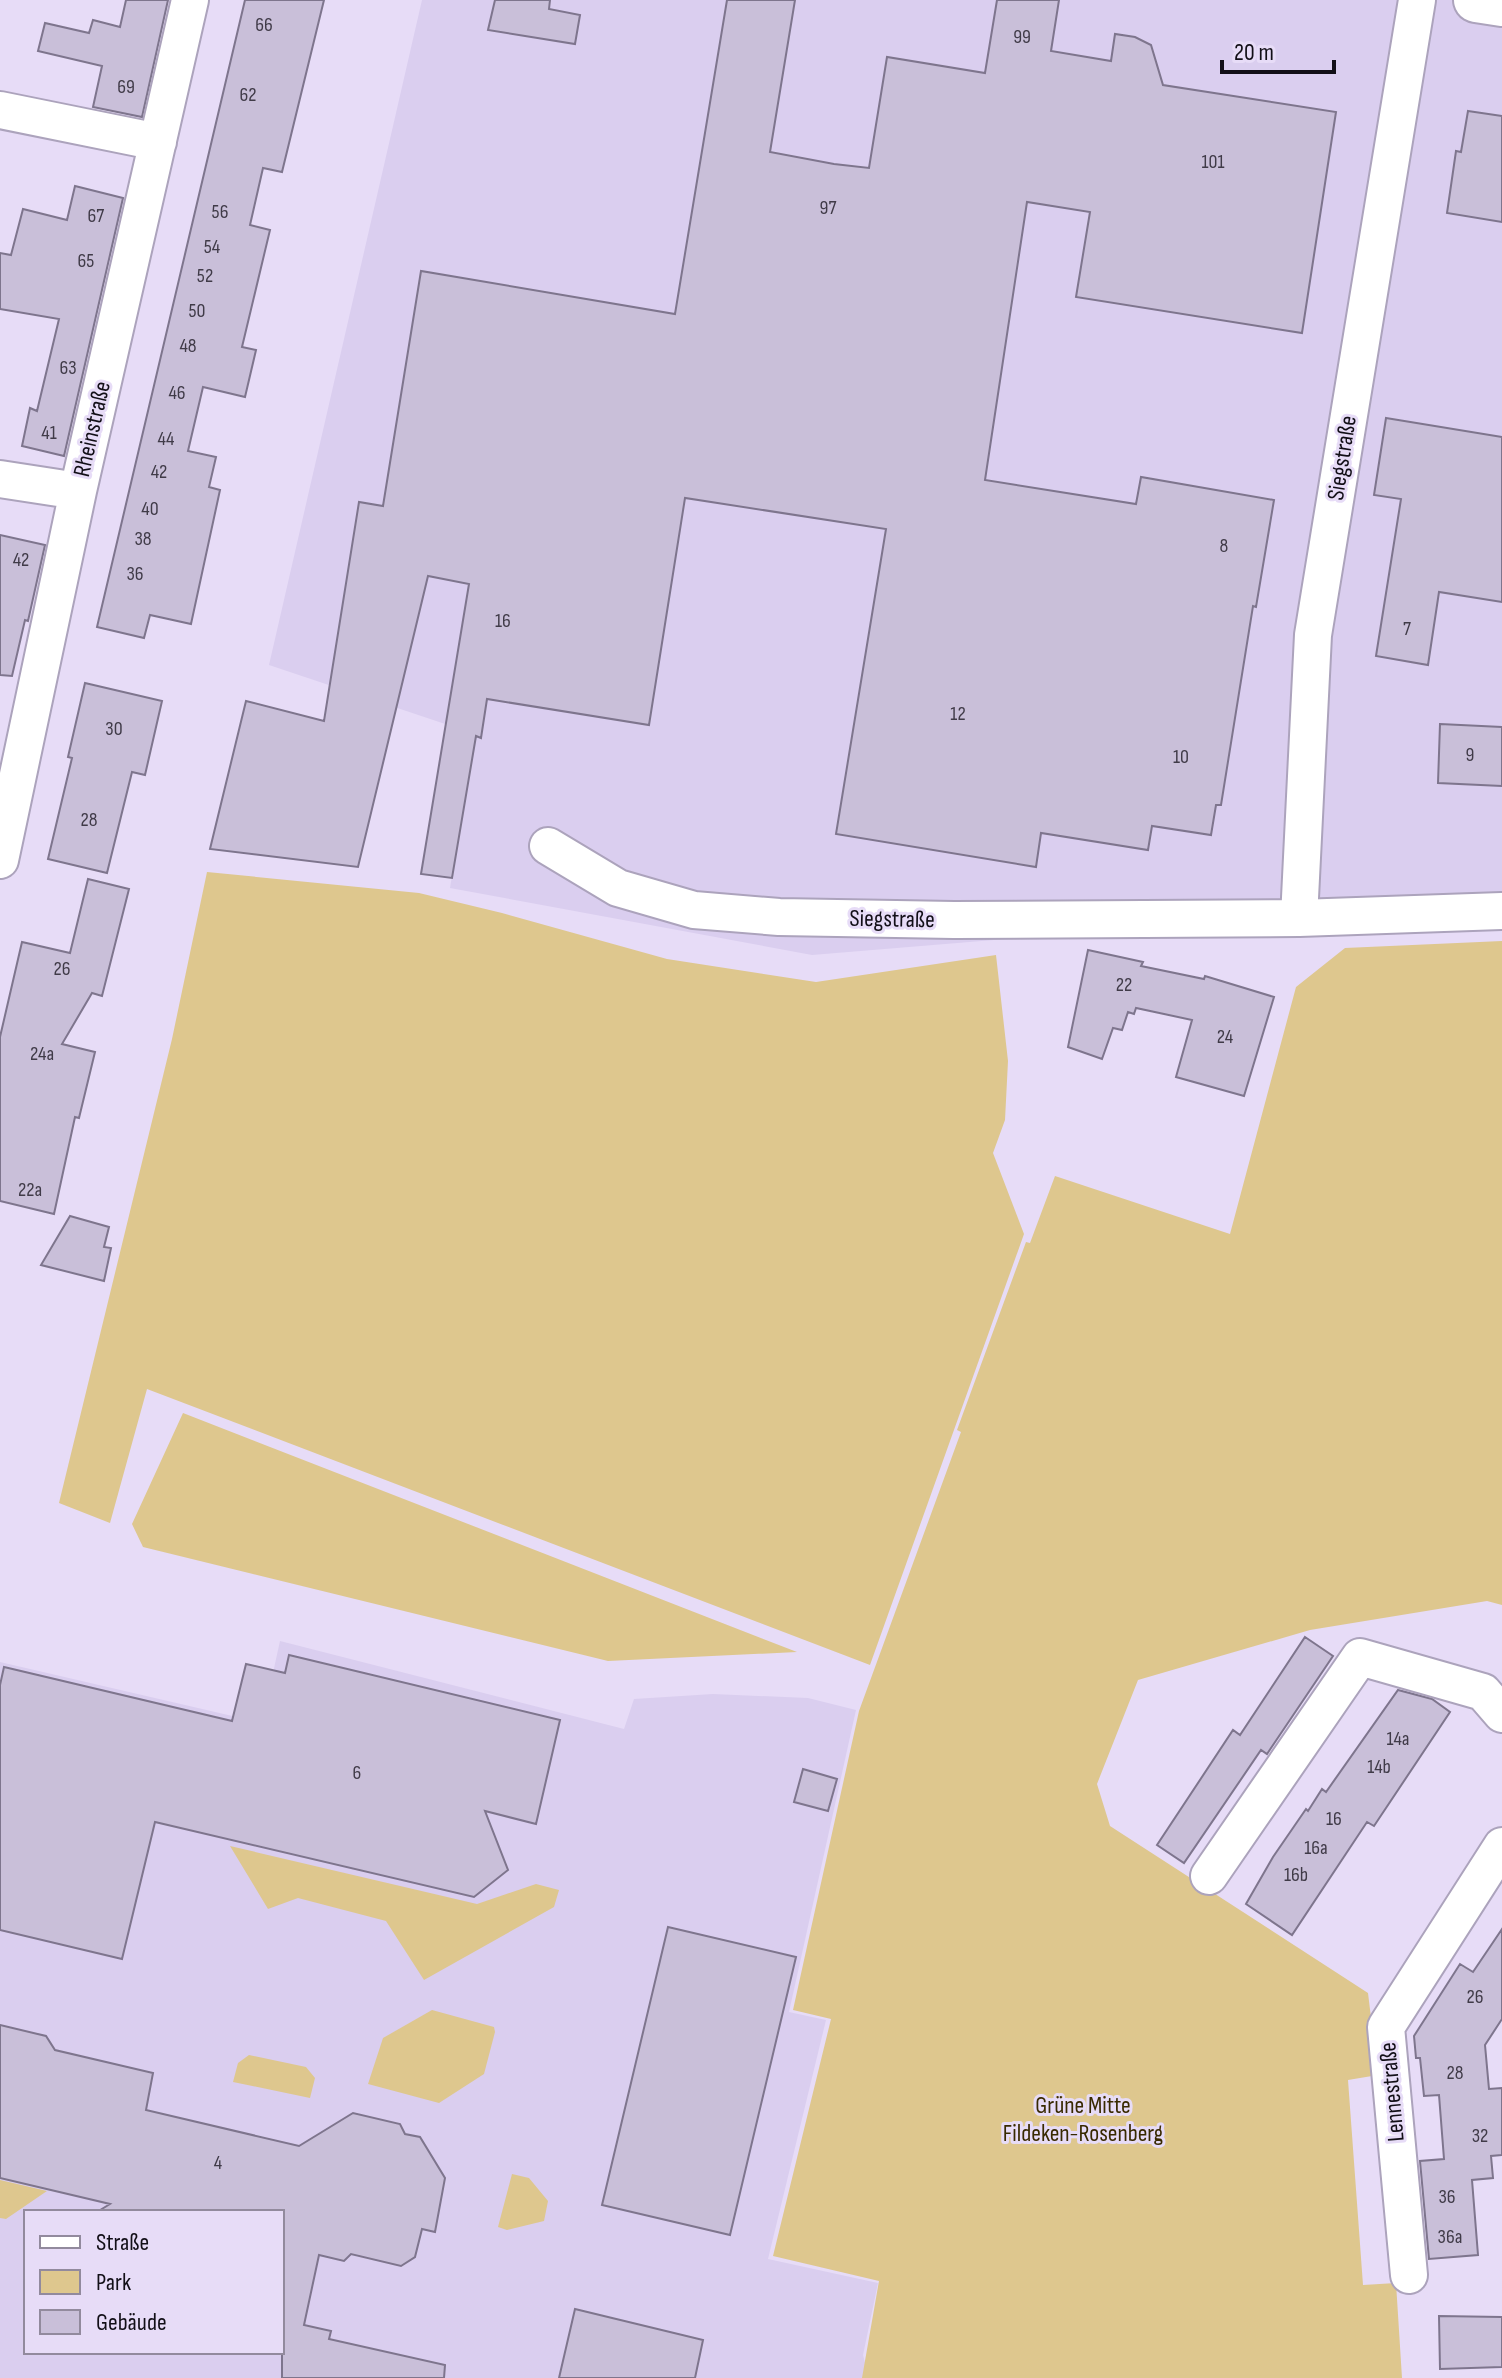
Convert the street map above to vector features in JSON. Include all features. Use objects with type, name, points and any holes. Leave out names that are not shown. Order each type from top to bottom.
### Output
[{"type":"street","name":"Rheinstraße","points":[[0,860],[78,491],[190,0]]},
{"type":"street","name":"Siegstraße","points":[[1299,918],[1313,635],[1417,0]]},
{"type":"street","points":[[1476,0],[1502,4]]},
{"type":"street","points":[[0,110],[158,142]]},
{"type":"street","points":[[0,479],[78,491]]},
{"type":"street","name":"Siegstraße","points":[[548,846],[618,888],[694,910],[779,917],[1299,918],[1502,911]]},
{"type":"street","points":[[1209,1876],[1360,1657],[1483,1692],[1502,1714]]},
{"type":"street","name":"Lennestraße","points":[[1409,2275],[1386,2027],[1502,1846]]},
{"type":"shaded area","points":[[422,0],[1502,0],[1502,898],[812,955],[450,888],[475,734],[269,665]]},
{"type":"shaded area","points":[[280,1641],[624,1729],[634,1699],[713,1694],[808,1698],[856,1710],[789,2012],[826,2020],[768,2259],[878,2283],[863,2355],[869,2378],[0,2378],[0,1662],[262,1723]]},
{"type":"green space","points":[[207,872],[419,893],[667,959],[816,982],[996,955],[1008,1061],[1005,1120],[993,1153],[1024,1234],[870,1665],[147,1389],[110,1523],[59,1503],[172,1039]]},
{"type":"green space","name":"Grüne Mitte Fildeken-Rosenberg","points":[[1502,941],[1502,1605],[1487,1601],[1310,1630],[1138,1680],[1097,1784],[1110,1826],[1368,1993],[1378,2075],[1348,2080],[1363,2285],[1396,2283],[1402,2378],[862,2378],[879,2281],[773,2256],[831,2019],[793,2010],[859,1711],[961,1432],[957,1430],[1026,1242],[1030,1243],[1055,1176],[1230,1234],[1296,987],[1345,948]]},
{"type":"green space","points":[[183,1413],[797,1652],[608,1661],[143,1547],[132,1524]]},
{"type":"green space","points":[[230,1846],[477,1904],[536,1884],[559,1890],[554,1907],[424,1980],[386,1921],[298,1898],[268,1909]]},
{"type":"green space","points":[[432,2010],[494,2027],[484,2074],[439,2103],[368,2084],[383,2038]]},
{"type":"green space","points":[[249,2055],[306,2067],[315,2078],[310,2098],[233,2082],[238,2063]]},
{"type":"green space","points":[[512,2174],[529,2178],[548,2201],[544,2221],[507,2230],[498,2227]]},
{"type":"green space","points":[[0,2180],[47,2191],[6,2219],[0,2218]]},
{"type":"building","points":[[126,0],[168,0],[142,117],[93,107],[102,66],[38,51],[45,23],[89,33],[93,20],[120,27]]},
{"type":"building","points":[[245,0],[324,0],[282,172],[263,168],[250,225],[270,230],[242,347],[256,350],[245,397],[203,387],[188,451],[216,457],[209,487],[220,490],[191,624],[150,615],[144,638],[97,627]]},
{"type":"building","points":[[495,0],[550,0],[549,9],[580,15],[575,44],[488,30]]},
{"type":"building","points":[[727,0],[795,0],[770,152],[834,164],[869,168],[887,57],[985,73],[997,0],[1059,0],[1051,51],[1111,61],[1115,34],[1135,37],[1151,45],[1163,85],[1336,112],[1302,333],[1076,297],[1090,212],[1027,202],[985,480],[1136,504],[1141,477],[1274,500],[1256,607],[1253,606],[1221,805],[1216,805],[1211,835],[1152,826],[1148,850],[1041,833],[1036,867],[836,834],[886,529],[685,498],[649,725],[487,699],[481,738],[476,736],[452,878],[421,874],[469,584],[428,576],[358,867],[210,849],[246,701],[324,721],[359,502],[383,506],[421,271],[675,314]]},
{"type":"building","points":[[1468,111],[1502,116],[1502,222],[1447,213],[1456,151],[1461,152]]},
{"type":"building","points":[[75,186],[123,198],[64,456],[22,446],[30,408],[37,411],[59,319],[0,309],[0,253],[11,255],[23,209],[67,220]]},
{"type":"building","points":[[1386,418],[1502,437],[1502,602],[1439,592],[1428,665],[1376,656],[1401,499],[1374,495]]},
{"type":"building","points":[[0,535],[45,545],[12,676],[0,675]]},
{"type":"building","points":[[85,683],[162,701],[145,775],[132,772],[107,873],[48,859],[72,758],[68,757]]},
{"type":"building","points":[[1440,724],[1502,727],[1502,786],[1438,783]]},
{"type":"building","points":[[88,879],[129,889],[102,996],[92,993],[62,1044],[95,1052],[79,1118],[75,1117],[54,1214],[0,1201],[0,1037],[22,942],[70,953]]},
{"type":"building","points":[[1088,950],[1143,962],[1141,966],[1204,979],[1205,976],[1274,997],[1244,1096],[1176,1077],[1192,1020],[1136,1008],[1134,1014],[1128,1012],[1122,1030],[1113,1028],[1102,1059],[1068,1047]]},
{"type":"building","points":[[70,1216],[109,1227],[104,1247],[111,1248],[104,1281],[41,1265]]},
{"type":"building","points":[[1305,1637],[1333,1656],[1267,1754],[1261,1750],[1184,1863],[1157,1845],[1233,1730],[1240,1735]]},
{"type":"building","points":[[289,1655],[560,1720],[536,1824],[485,1811],[508,1870],[474,1897],[155,1822],[122,1959],[0,1930],[0,1685],[4,1667],[232,1721],[246,1664],[285,1673]]},
{"type":"building","points":[[1398,1690],[1432,1699],[1450,1712],[1374,1826],[1367,1822],[1292,1935],[1246,1904],[1306,1809],[1308,1811],[1322,1789],[1326,1792]]},
{"type":"building","points":[[803,1769],[837,1779],[828,1811],[794,1802]]},
{"type":"building","points":[[668,1927],[796,1957],[730,2235],[602,2205]]},
{"type":"building","points":[[1502,1929],[1502,2019],[1485,2045],[1489,2089],[1502,2088],[1502,2155],[1491,2156],[1493,2178],[1472,2180],[1478,2255],[1429,2259],[1420,2161],[1444,2159],[1439,2095],[1424,2096],[1414,2036],[1460,1964],[1473,1972]]},
{"type":"building","points":[[0,2025],[46,2036],[55,2050],[153,2073],[146,2110],[299,2146],[353,2113],[400,2124],[405,2134],[420,2137],[445,2178],[435,2232],[422,2229],[415,2257],[401,2266],[351,2254],[344,2261],[319,2255],[304,2325],[331,2331],[329,2339],[445,2365],[444,2378],[282,2378],[284,2210],[100,2210],[110,2204],[0,2178]]},
{"type":"building","points":[[575,2309],[703,2340],[695,2378],[559,2378]]},
{"type":"building","points":[[1439,2316],[1502,2317],[1502,2367],[1440,2369]]}]
